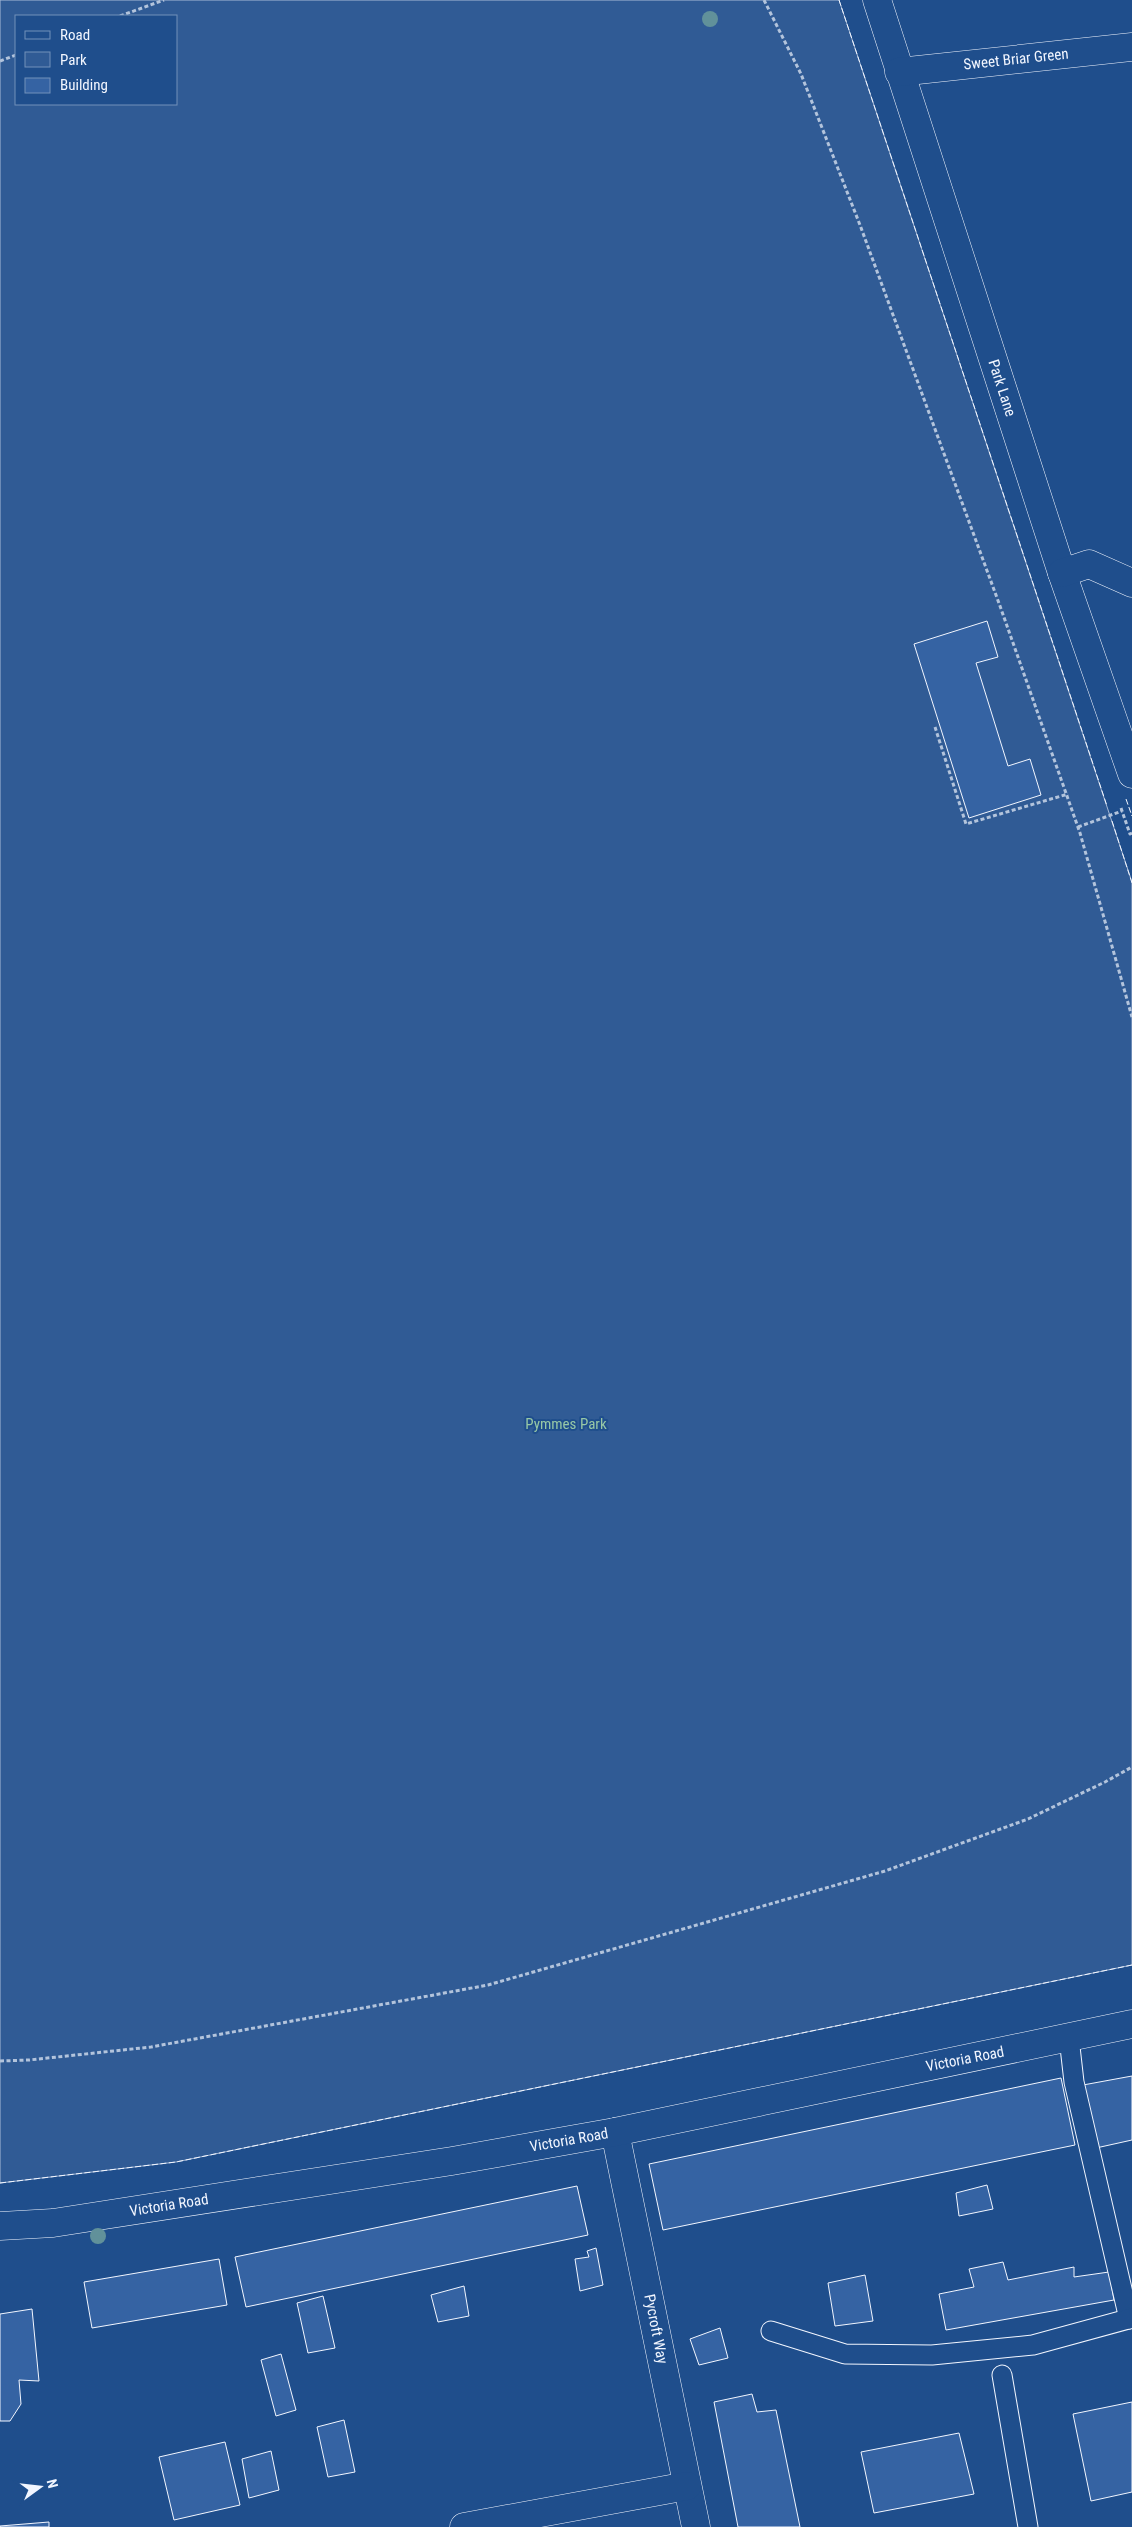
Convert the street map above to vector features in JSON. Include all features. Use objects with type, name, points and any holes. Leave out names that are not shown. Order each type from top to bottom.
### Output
[{"type":"street","name":"Park Lane","points":[[877,0],[1062,573],[1132,774]]},
{"type":"street","name":"Sweet Briar Green","points":[[899,72],[1132,47]]},
{"type":"street","points":[[1062,573],[1089,564],[1132,583]]},
{"type":"street","name":"Victoria Road","points":[[0,2226],[53,2223],[452,2161],[615,2132],[1132,2024]]},
{"type":"street","name":"Pycroft Way","points":[[615,2132],[696,2527]]},
{"type":"street","points":[[464,2527],[687,2486]]},
{"type":"lane","points":[[771,2331],[845,2354],[932,2355],[1033,2345],[1131,2318],[1074,2082],[1069,2038]]},
{"type":"lane","points":[[1002,2375],[1028,2527]]},
{"type":"path","points":[[123,15],[164,0]]},
{"type":"path","points":[[764,0],[800,74],[860,225],[1068,794],[1132,1017]]},
{"type":"path","points":[[0,61],[15,55]]},
{"type":"path","points":[[935,727],[966,824],[1068,794]]},
{"type":"path","points":[[1078,827],[1122,812]]},
{"type":"path","points":[[0,2061],[29,2060],[151,2047],[488,1985],[884,1871],[1028,1819],[1132,1767]]},
{"type":"green space","name":"Pymmes Park","points":[[0,0],[839,0],[1132,882],[1132,1965],[176,2162],[0,2183]]},
{"type":"building","points":[[987,621],[998,657],[976,663],[1008,766],[1030,759],[1041,795],[969,818],[914,644]]},
{"type":"building","points":[[1132,2076],[1132,2140],[1096,2148],[1083,2085]]},
{"type":"building","points":[[1061,2078],[1075,2145],[663,2230],[649,2164]]},
{"type":"building","points":[[987,2185],[993,2209],[959,2216],[956,2193]]},
{"type":"building","points":[[577,2186],[588,2235],[246,2307],[235,2257]]},
{"type":"building","points":[[596,2248],[603,2285],[580,2291],[575,2259],[589,2257],[587,2251]]},
{"type":"building","points":[[219,2259],[227,2305],[92,2328],[84,2282]]},
{"type":"building","points":[[1003,2262],[1008,2280],[1074,2267],[1074,2277],[1109,2272],[1114,2300],[946,2330],[939,2294],[974,2287],[969,2269]]},
{"type":"building","points":[[865,2275],[873,2321],[835,2326],[828,2283]]},
{"type":"building","points":[[464,2286],[469,2316],[438,2322],[431,2295]]},
{"type":"building","points":[[323,2296],[335,2348],[308,2353],[297,2303]]},
{"type":"building","points":[[32,2309],[39,2381],[19,2380],[21,2404],[10,2421],[0,2421],[0,2314]]},
{"type":"building","points":[[720,2328],[728,2358],[699,2365],[690,2339]]},
{"type":"building","points":[[281,2354],[296,2410],[276,2416],[261,2360]]},
{"type":"building","points":[[752,2394],[757,2412],[776,2410],[800,2527],[738,2527],[714,2402]]},
{"type":"building","points":[[1132,2402],[1132,2492],[1091,2501],[1073,2414]]},
{"type":"building","points":[[344,2420],[355,2472],[328,2477],[317,2427]]},
{"type":"building","points":[[959,2433],[974,2494],[874,2513],[861,2452]]},
{"type":"building","points":[[225,2442],[240,2505],[174,2520],[159,2457]]},
{"type":"building","points":[[271,2451],[279,2490],[249,2498],[242,2459]]},
{"type":"building","points":[[49,2522],[49,2527],[0,2527],[0,2526]]},
{"type":"fence","points":[[839,0],[1107,806]]},
{"type":"fence","points":[[1126,799],[1132,816]]},
{"type":"fence","points":[[1112,821],[1132,883]]},
{"type":"fence","points":[[0,2183],[176,2162],[1132,1965]]}]
